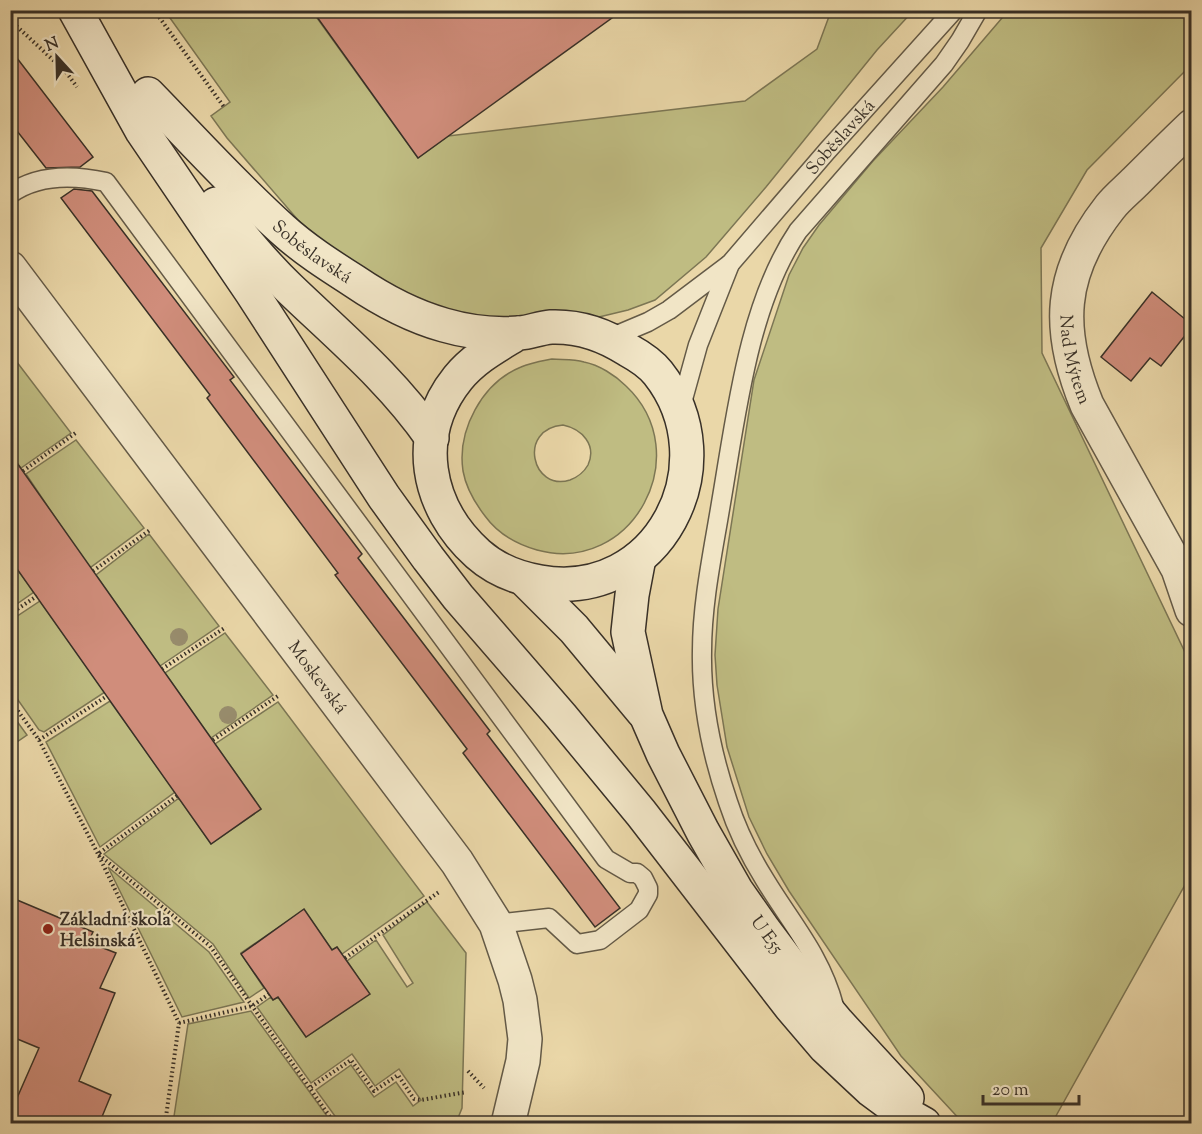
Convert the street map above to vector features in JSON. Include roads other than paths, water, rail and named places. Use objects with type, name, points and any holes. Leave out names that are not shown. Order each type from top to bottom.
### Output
[{"type":"main road","points":[[75,10],[142,131],[252,293],[384,497],[428,558],[472,614],[561,716],[641,813],[790,1006],[825,1047],[871,1090],[894,1107],[924,1124]]},
{"type":"main road","name":"Soběslavská","points":[[87,10],[148,94],[184,160],[203,189],[245,242],[288,287],[382,376],[412,408],[432,438]]},
{"type":"main road","name":"Soběslavská","points":[[148,94],[284,231],[358,284],[388,302],[445,326],[472,332],[518,333],[551,327],[584,330],[610,338],[656,370],[680,410],[685,435],[685,477],[675,513],[654,543],[639,558],[602,577],[565,585],[524,579],[497,568],[477,552],[451,524],[434,487],[430,468],[432,438],[445,398],[457,379],[470,365],[518,333]]},
{"type":"main road","name":"Nad Mýtem","points":[[1191,126],[1111,206],[1094,231],[1078,260],[1071,283],[1066,310],[1066,332],[1077,381],[1087,405],[1178,570],[1191,610]]},
{"type":"main road","name":"Moskevská","points":[[10,268],[457,862],[496,924],[515,980],[525,1040],[523,1061],[508,1124]]},
{"type":"main road","points":[[639,558],[628,632],[646,716]]},
{"type":"main road","points":[[524,579],[574,629],[646,716]]},
{"type":"main road","name":"U E55","points":[[646,716],[675,779],[736,890],[797,974],[838,1023],[930,1124]]},
{"type":"lane","name":"Soběslavská","points":[[610,338],[648,322],[669,310],[730,264],[827,151],[954,10]]},
{"type":"lane","points":[[838,1023],[822,969],[750,855],[728,803],[718,768],[705,701],[702,652],[710,574],[747,363],[774,274],[798,231],[944,64],[978,10]]},
{"type":"lane","points":[[10,194],[23,185],[54,178],[82,177],[106,182],[606,859],[630,873],[637,873],[647,883],[648,894],[639,910],[600,939],[577,944],[549,918],[496,924]]},
{"type":"lane","name":"Soběslavská","points":[[680,410],[698,345],[730,264]]},
{"type":"place","name":"Základní škola Helsinská","points":[[48,929]]}]
